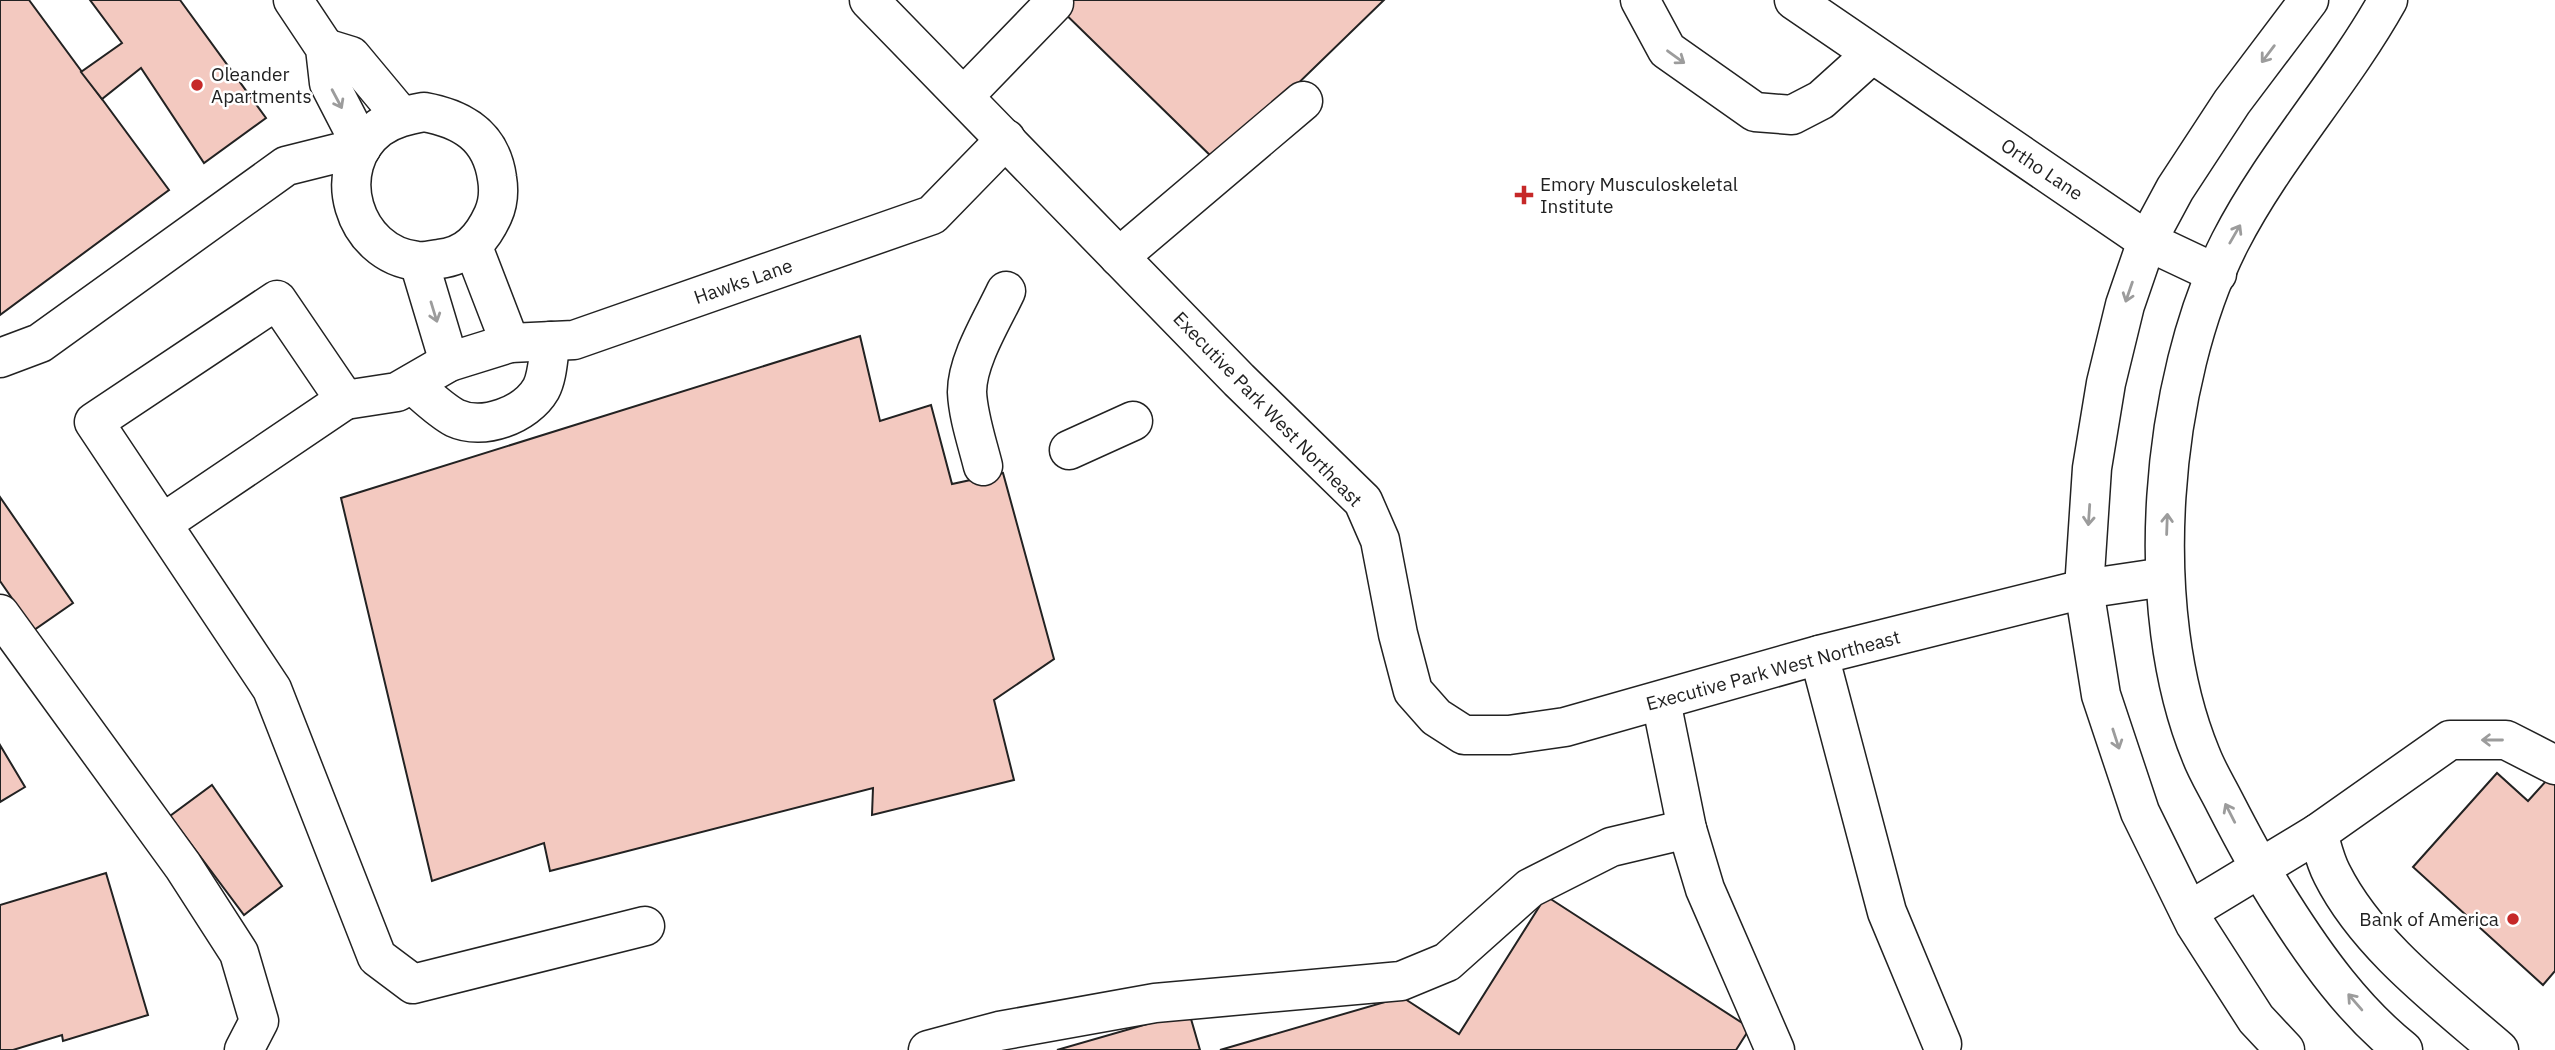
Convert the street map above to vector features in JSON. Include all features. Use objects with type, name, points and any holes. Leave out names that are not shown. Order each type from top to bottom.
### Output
[{"type":"street","points":[[293,0],[325,48],[329,83],[362,147]]},
{"type":"street","name":"Executive Park West Northeast","points":[[869,0],[1239,380],[1363,502],[1380,540],[1398,634],[1413,691],[1436,717],[1464,735],[1509,735],[1565,727],[1819,655],[2084,589],[2165,577]]},
{"type":"street","points":[[1640,0],[1667,50],[1755,112],[1792,115],[1821,100],[1872,54]]},
{"type":"street","name":"Ortho Lane","points":[[1794,0],[2147,241],[2217,274]]},
{"type":"street","points":[[2285,1050],[2256,1019],[2189,911],[2140,812],[2101,695],[2084,589],[2092,468],[2106,383],[2125,305],[2147,241],[2175,189],[2232,102],[2309,0]]},
{"type":"street","points":[[2388,0],[2370,32],[2266,180],[2229,244],[2200,317],[2179,391],[2169,466],[2165,577],[2175,671],[2200,755],[2259,869],[2318,960],[2382,1034],[2403,1050]]},
{"type":"street","points":[[964,96],[1054,3]]},
{"type":"street","points":[[325,48],[351,56],[401,116]]},
{"type":"street","points":[[1119,257],[1303,101]]},
{"type":"street","points":[[424,112],[447,116],[468,127],[485,144],[495,165],[499,188],[495,211],[473,247],[444,259],[419,262],[394,255],[373,241],[358,220],[351,196],[352,170],[362,147],[379,128],[401,116],[424,112]]},
{"type":"street","name":"Hawks Lane","points":[[345,400],[397,392],[449,362],[510,343],[574,340],[932,215],[1006,139]]},
{"type":"street","points":[[0,358],[40,343],[286,166],[362,147]]},
{"type":"street","points":[[473,247],[510,343]]},
{"type":"street","points":[[419,262],[449,362]]},
{"type":"street","points":[[983,466],[967,390],[975,359],[1006,291]]},
{"type":"street","points":[[163,523],[345,400],[277,300],[94,422],[272,690],[377,957],[413,984],[645,926]]},
{"type":"street","points":[[412,384],[455,418],[475,423],[518,413],[542,387],[551,341]]},
{"type":"street","points":[[1069,450],[1133,421]]},
{"type":"street","points":[[0,614],[183,866],[239,953],[259,1021],[244,1050]]},
{"type":"street","points":[[1819,655],[1887,912],[1942,1044]]},
{"type":"street","points":[[1661,701],[1687,829],[1705,890],[1775,1050]]},
{"type":"street","points":[[2189,911],[2318,833],[2450,740],[2507,740],[2555,765]]},
{"type":"street","points":[[928,1050],[999,1031],[1155,1003],[1401,981],[1447,962],[1530,888],[1611,847],[1687,829]]},
{"type":"street","points":[[2318,833],[2330,872],[2346,899],[2398,962],[2499,1050]]},
{"type":"building","points":[[0,0],[29,0],[169,190],[0,315]]},
{"type":"building","name":"Oleander Apartments","points":[[90,0],[180,0],[266,118],[204,163],[141,68],[102,99],[81,72],[122,43]]},
{"type":"building","points":[[1051,0],[1384,0],[1217,162]]},
{"type":"building","points":[[860,336],[880,421],[931,405],[952,484],[1003,473],[1054,659],[994,700],[1014,780],[872,815],[873,788],[550,871],[544,843],[432,881],[341,498]]},
{"type":"building","points":[[0,497],[73,603],[34,630],[0,581]]},
{"type":"building","points":[[0,745],[25,787],[0,802]]},
{"type":"building","name":"Bank of America","points":[[2555,771],[2555,971],[2543,985],[2413,867],[2497,773],[2528,801]]},
{"type":"building","points":[[212,785],[282,886],[244,915],[170,816]]},
{"type":"building","points":[[106,873],[148,1015],[63,1041],[62,1035],[13,1050],[0,1050],[0,905]]},
{"type":"building","points":[[1546,896],[1750,1028],[1736,1050],[1220,1050],[1402,997],[1459,1034]]},
{"type":"building","points":[[1189,1012],[1200,1050],[1057,1050]]},
{"type":"place","name":"Oleander Apartments","points":[[197,85]]},
{"type":"place","name":"Emory Musculoskeletal Institute","points":[[1524,195]]},
{"type":"place","name":"Bank of America","points":[[2513,919]]}]
